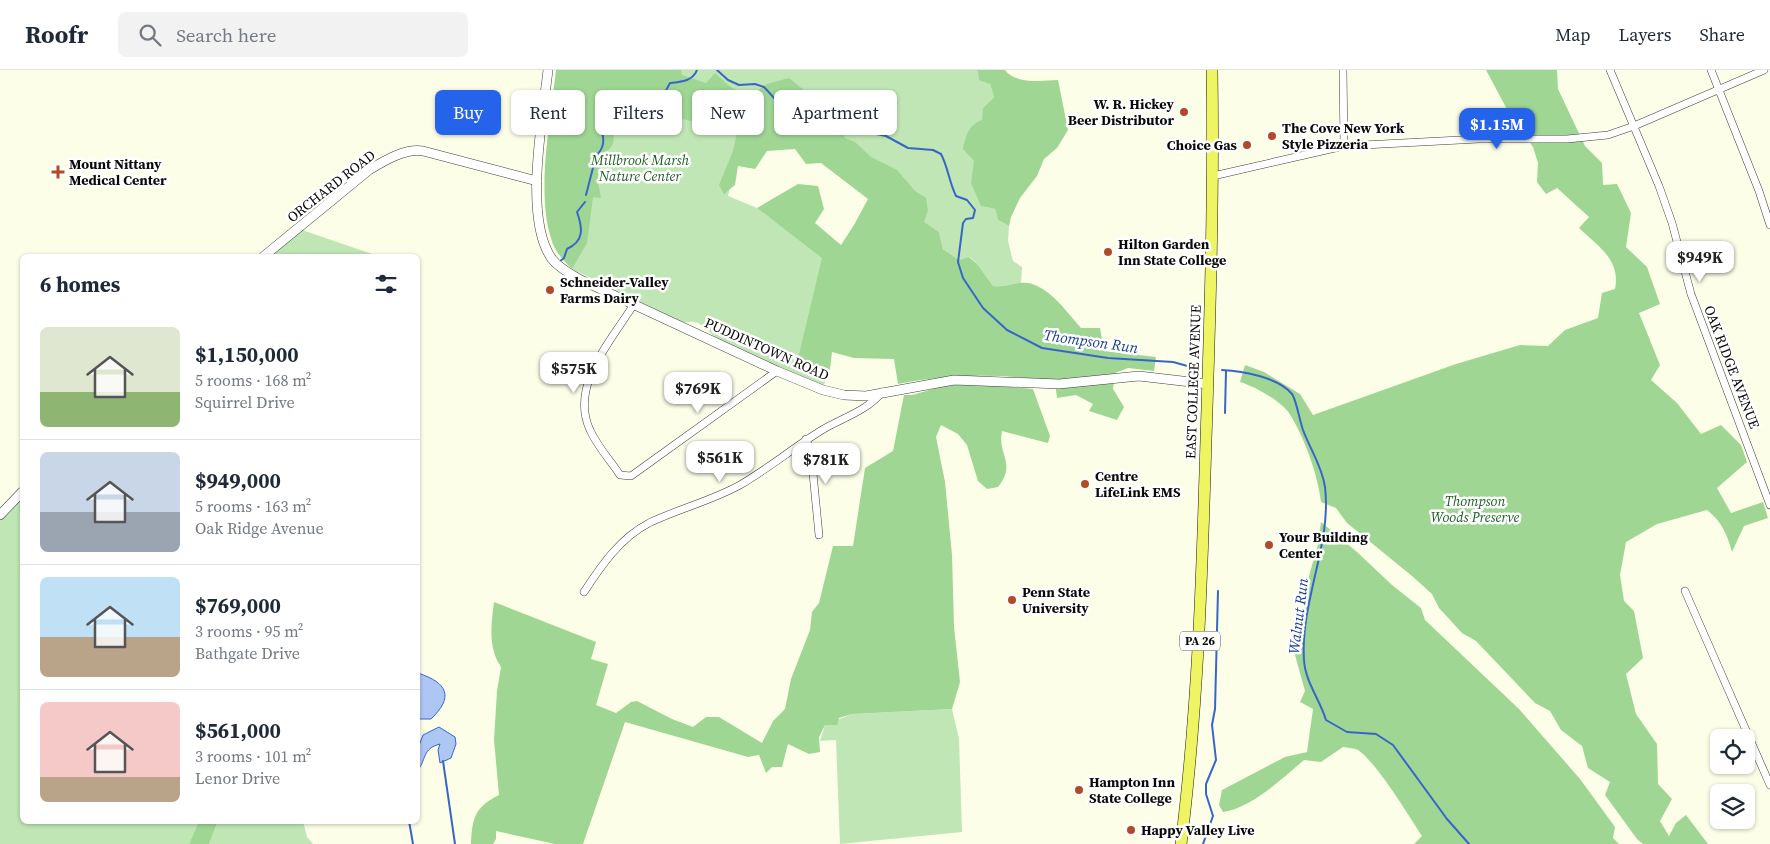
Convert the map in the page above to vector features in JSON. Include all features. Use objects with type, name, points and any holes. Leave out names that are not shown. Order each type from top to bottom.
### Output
[{"type":"main road","name":"EAST COLLEGE AVENUE","points":[[1181,844],[1197,692],[1208,384],[1213,176],[1212,70]]},
{"type":"street","name":"PUDDINTOWN ROAD","points":[[548,70],[537,181],[541,230],[551,258],[562,269],[579,279],[777,371],[844,395],[866,396],[927,384],[972,380],[1059,384],[1139,376],[1208,384]]},
{"type":"street","points":[[1343,70],[1344,146]]},
{"type":"street","name":"OAK RIDGE AVENUE","points":[[1610,70],[1672,223],[1694,302],[1767,488],[1770,505]]},
{"type":"street","points":[[1711,70],[1770,225]]},
{"type":"street","points":[[1213,176],[1344,146],[1479,139],[1596,137],[1634,126],[1764,70]]},
{"type":"street","name":"ORCHARD ROAD","points":[[266,254],[369,170],[387,160],[410,152],[423,151],[537,181]]},
{"type":"street","points":[[634,304],[591,373],[584,401],[590,430],[620,475],[630,476],[777,371]]},
{"type":"street","points":[[584,592],[602,565],[615,551],[647,524],[715,498],[742,484],[806,439],[867,407],[883,392]]},
{"type":"street","points":[[806,439],[811,453],[819,535]]},
{"type":"street","points":[[0,515],[20,494]]},
{"type":"street","points":[[1685,591],[1770,785]]},
{"type":"green space","points":[[556,70],[681,70],[682,75],[706,83],[715,73],[736,90],[692,90],[692,121],[682,119],[682,90],[595,90],[595,135],[614,135],[612,146],[599,158],[597,164],[601,166],[598,182],[601,198],[593,197],[587,243],[572,269],[559,255],[552,243],[545,199],[546,155],[548,135],[585,135],[585,90],[553,90]]},
{"type":"green space","name":"Millbrook Marsh Nature Center","points":[[557,70],[977,70],[990,84],[994,97],[983,108],[983,111],[995,201],[981,206],[995,209],[998,220],[1009,226],[1008,241],[1013,261],[1022,267],[1021,283],[1009,287],[993,286],[970,257],[959,260],[943,249],[939,232],[923,222],[928,211],[848,163],[790,135],[897,135],[897,90],[774,90],[774,127],[764,123],[764,90],[692,90],[692,135],[741,135],[728,196],[757,208],[777,223],[838,258],[808,367],[830,369],[824,385],[785,370],[716,338],[698,323],[682,322],[572,269],[574,265],[563,135],[585,135],[585,90],[559,90]]},
{"type":"green space","points":[[975,70],[1005,70],[1015,78],[1029,81],[1058,80],[1068,130],[1057,148],[1044,159],[1037,176],[1020,198],[1009,226],[998,220],[995,209],[981,206],[971,183],[974,161],[963,149],[968,131],[977,122],[982,120],[983,108],[994,97],[990,84],[979,80],[978,71]]},
{"type":"green space","name":"Thompson Woods Preserve","points":[[1486,70],[1557,70],[1558,89],[1585,146],[1602,163],[1603,185],[1617,184],[1631,213],[1626,247],[1647,267],[1660,304],[1639,313],[1660,365],[1651,380],[1677,403],[1701,434],[1721,425],[1741,445],[1747,462],[1717,488],[1731,513],[1763,502],[1768,518],[1744,526],[1732,552],[1723,529],[1717,519],[1707,510],[1657,524],[1626,542],[1620,575],[1624,601],[1634,611],[1643,658],[1626,674],[1636,714],[1657,744],[1658,784],[1672,799],[1660,821],[1669,836],[1676,823],[1686,815],[1708,844],[1643,844],[1637,839],[1605,795],[1610,782],[1588,768],[1582,746],[1561,730],[1550,711],[1535,703],[1476,641],[1462,633],[1439,608],[1432,594],[1347,523],[1336,508],[1321,502],[1310,456],[1289,413],[1267,394],[1240,382],[1245,365],[1264,372],[1300,394],[1313,415],[1456,364],[1520,345],[1548,346],[1565,330],[1598,318],[1602,293],[1615,289],[1615,270],[1606,254],[1579,228],[1589,217],[1557,188],[1546,194],[1537,182],[1538,163],[1533,147],[1509,113]]},
{"type":"green space","points":[[789,78],[804,90],[774,90],[774,135],[844,135],[845,138],[855,142],[871,157],[897,170],[915,191],[926,198],[928,211],[924,222],[939,232],[943,249],[959,260],[969,257],[978,265],[993,286],[1029,283],[1038,286],[1054,298],[1081,328],[1100,328],[1104,351],[1156,357],[1154,371],[1128,368],[1115,373],[1113,389],[1124,407],[1117,420],[1089,411],[1093,404],[1076,395],[1057,398],[1055,382],[1016,377],[976,376],[937,378],[898,384],[894,359],[854,358],[832,352],[830,369],[796,367],[822,258],[757,208],[798,184],[818,186],[824,209],[815,223],[841,245],[868,199],[821,163],[806,164],[795,149],[767,151],[755,169],[738,166],[735,185],[724,194],[719,185],[733,151],[736,135],[764,135],[764,90],[758,90],[767,84]]},
{"type":"green space","points":[[298,222],[305,231],[372,254],[265,254]]},
{"type":"green space","points":[[972,384],[1033,389],[1050,436],[1048,443],[1002,431],[1001,439],[1006,472],[998,487],[987,489],[978,481],[967,445],[958,434],[941,425],[936,437],[945,482],[952,555],[954,627],[960,682],[952,709],[852,714],[839,718],[837,725],[825,725],[819,737],[820,752],[809,754],[788,744],[782,767],[772,767],[766,773],[759,755],[748,757],[625,722],[583,844],[555,844],[496,831],[496,839],[493,844],[471,844],[472,827],[476,814],[491,799],[499,795],[494,740],[497,691],[501,667],[494,652],[491,636],[494,602],[596,642],[591,659],[608,664],[596,705],[616,713],[631,702],[637,701],[672,719],[693,727],[706,717],[719,717],[762,743],[773,721],[785,709],[791,679],[810,630],[812,612],[819,603],[833,546],[853,546],[865,468],[893,451],[904,395],[912,395],[947,385]]},
{"type":"green space","points":[[20,493],[20,824],[198,824],[189,844],[0,844],[0,513]]},
{"type":"green space","points":[[1321,522],[1421,608],[1425,620],[1519,709],[1580,779],[1615,827],[1613,838],[1619,844],[1414,844],[1422,836],[1383,778],[1358,750],[1343,747],[1321,762],[1304,760],[1255,799],[1223,812],[1219,805],[1222,790],[1285,757],[1307,752],[1313,709],[1300,702],[1305,691],[1295,655],[1304,594],[1318,544]]},
{"type":"green space","points":[[952,709],[959,739],[962,832],[840,844],[836,740],[820,741],[825,725],[852,714]]},
{"type":"green space","points":[[198,824],[217,824],[209,844],[189,844]]},
{"type":"green space","points":[[217,824],[304,824],[307,837],[313,844],[209,844]]},
{"type":"water","points":[[420,674],[436,681],[444,692],[443,704],[431,719],[420,719]]},
{"type":"water","points":[[439,727],[455,737],[456,744],[451,758],[440,763],[438,750],[440,744],[430,748],[420,767],[420,743],[423,735]]},
{"type":"waterway","points":[[586,195],[596,156],[603,142],[602,118],[624,102],[635,100],[643,102],[649,98],[657,99],[663,96],[670,83],[690,79],[697,70]]},
{"type":"waterway","name":"Thompson Run","points":[[717,70],[728,80],[739,85],[755,84],[764,87],[789,114],[809,117],[839,133],[847,128],[886,136],[908,148],[933,150],[941,154],[956,196],[967,200],[975,210],[973,218],[966,219],[963,223],[958,262],[963,278],[983,308],[1007,330],[1042,348],[1108,358],[1173,362],[1191,367]]},
{"type":"waterway","points":[[559,262],[564,258],[567,249],[577,242],[581,234],[577,212],[585,202]]},
{"type":"waterway","name":"Walnut Run","points":[[1222,370],[1259,376],[1286,388],[1292,394],[1303,430],[1319,465],[1325,487],[1326,509],[1324,530],[1307,616],[1304,660],[1307,675],[1326,720],[1347,732],[1376,734],[1393,745],[1447,819],[1469,844]]},
{"type":"waterway","points":[[1225,413],[1226,371]]},
{"type":"waterway","name":"Thompson Run","points":[[1203,844],[1213,816],[1206,794],[1206,784],[1216,760],[1212,725],[1215,709],[1218,591]]},
{"type":"waterway","points":[[443,761],[455,844]]},
{"type":"waterway","points":[[410,824],[413,844]]},
{"type":"place","name":"W. R. Hickey Beer Distributor","points":[[1184,112]]},
{"type":"place","name":"The Cove New York Style Pizzeria","points":[[1272,136]]},
{"type":"place","name":"Choice Gas","points":[[1247,145]]},
{"type":"place","name":"Mount Nittany Medical Center","points":[[58,172]]},
{"type":"place","name":"Hilton Garden Inn State College","points":[[1108,252]]},
{"type":"place","name":"Schneider-Valley Farms Dairy","points":[[550,290]]},
{"type":"place","name":"Centre LifeLink EMS","points":[[1085,484]]},
{"type":"place","name":"Your Building Center","points":[[1269,545]]},
{"type":"place","name":"Penn State University","points":[[1012,600]]},
{"type":"place","name":"Hampton Inn State College","points":[[1079,790]]},
{"type":"place","name":"Happy Valley Live","points":[[1131,830]]}]
